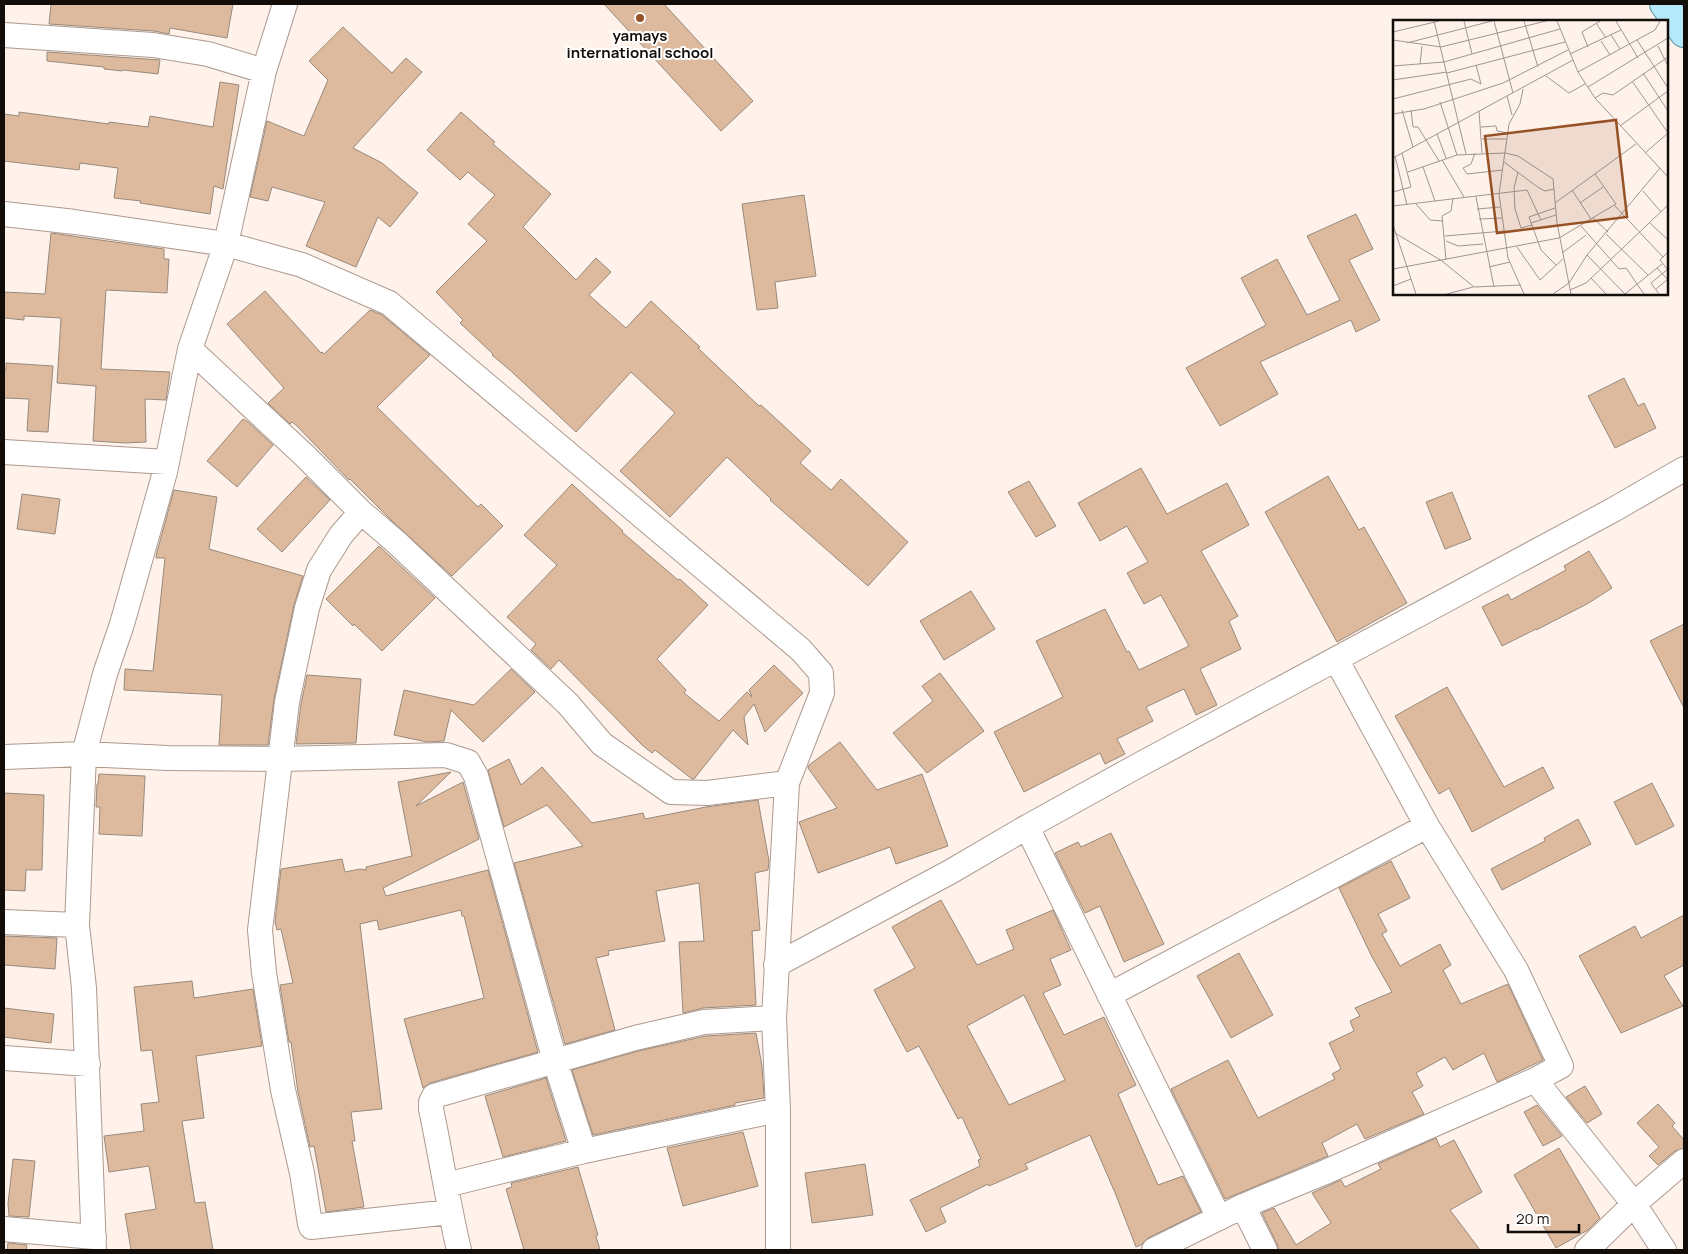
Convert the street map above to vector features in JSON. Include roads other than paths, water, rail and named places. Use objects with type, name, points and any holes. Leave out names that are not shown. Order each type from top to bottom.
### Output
[{"type":"main road","points":[[1664,4],[1684,33]]},
{"type":"street","points":[[4,1229],[94,1244],[84,988],[77,925],[84,754],[105,674],[122,624],[167,462],[190,349],[226,244],[264,71],[285,4]]},
{"type":"street","points":[[4,35],[153,45],[208,54],[264,71]]},
{"type":"street","points":[[4,214],[75,222],[226,244],[302,265],[389,304],[801,650],[822,673],[822,693],[788,783],[774,1018],[778,1110],[778,1250]]},
{"type":"street","points":[[190,349],[305,456],[361,512],[396,542],[561,697],[602,744],[671,792],[707,793],[788,783]]},
{"type":"street","points":[[4,452],[167,462]]},
{"type":"street","points":[[776,965],[950,872],[1027,827],[1336,659],[1605,515],[1684,469]]},
{"type":"street","points":[[361,512],[341,535],[319,570],[307,608],[286,702],[260,930],[265,983],[310,1224],[314,1228],[450,1212]]},
{"type":"street","points":[[1154,1250],[1243,1206],[1535,1080],[1561,1066],[1516,970],[1427,826],[1336,659]]},
{"type":"street","points":[[4,757],[84,754],[168,758],[280,759],[446,755],[468,762],[476,776],[556,1061],[584,1151]]},
{"type":"street","points":[[1109,995],[1427,826]]},
{"type":"street","points":[[1027,827],[1219,1218]]},
{"type":"street","points":[[4,922],[77,925]]},
{"type":"street","points":[[459,1250],[431,1110],[431,1102],[434,1096],[635,1038],[704,1022],[774,1018]]},
{"type":"street","points":[[4,1058],[88,1064]]},
{"type":"street","points":[[1535,1080],[1634,1204],[1664,1250]]},
{"type":"street","points":[[446,1185],[584,1151],[778,1110]]},
{"type":"street","points":[[1587,1250],[1634,1204],[1684,1161]]},
{"type":"street","points":[[1243,1206],[1265,1250]]},
{"type":"place","name":"yamays international school","points":[[640,18]]}]
